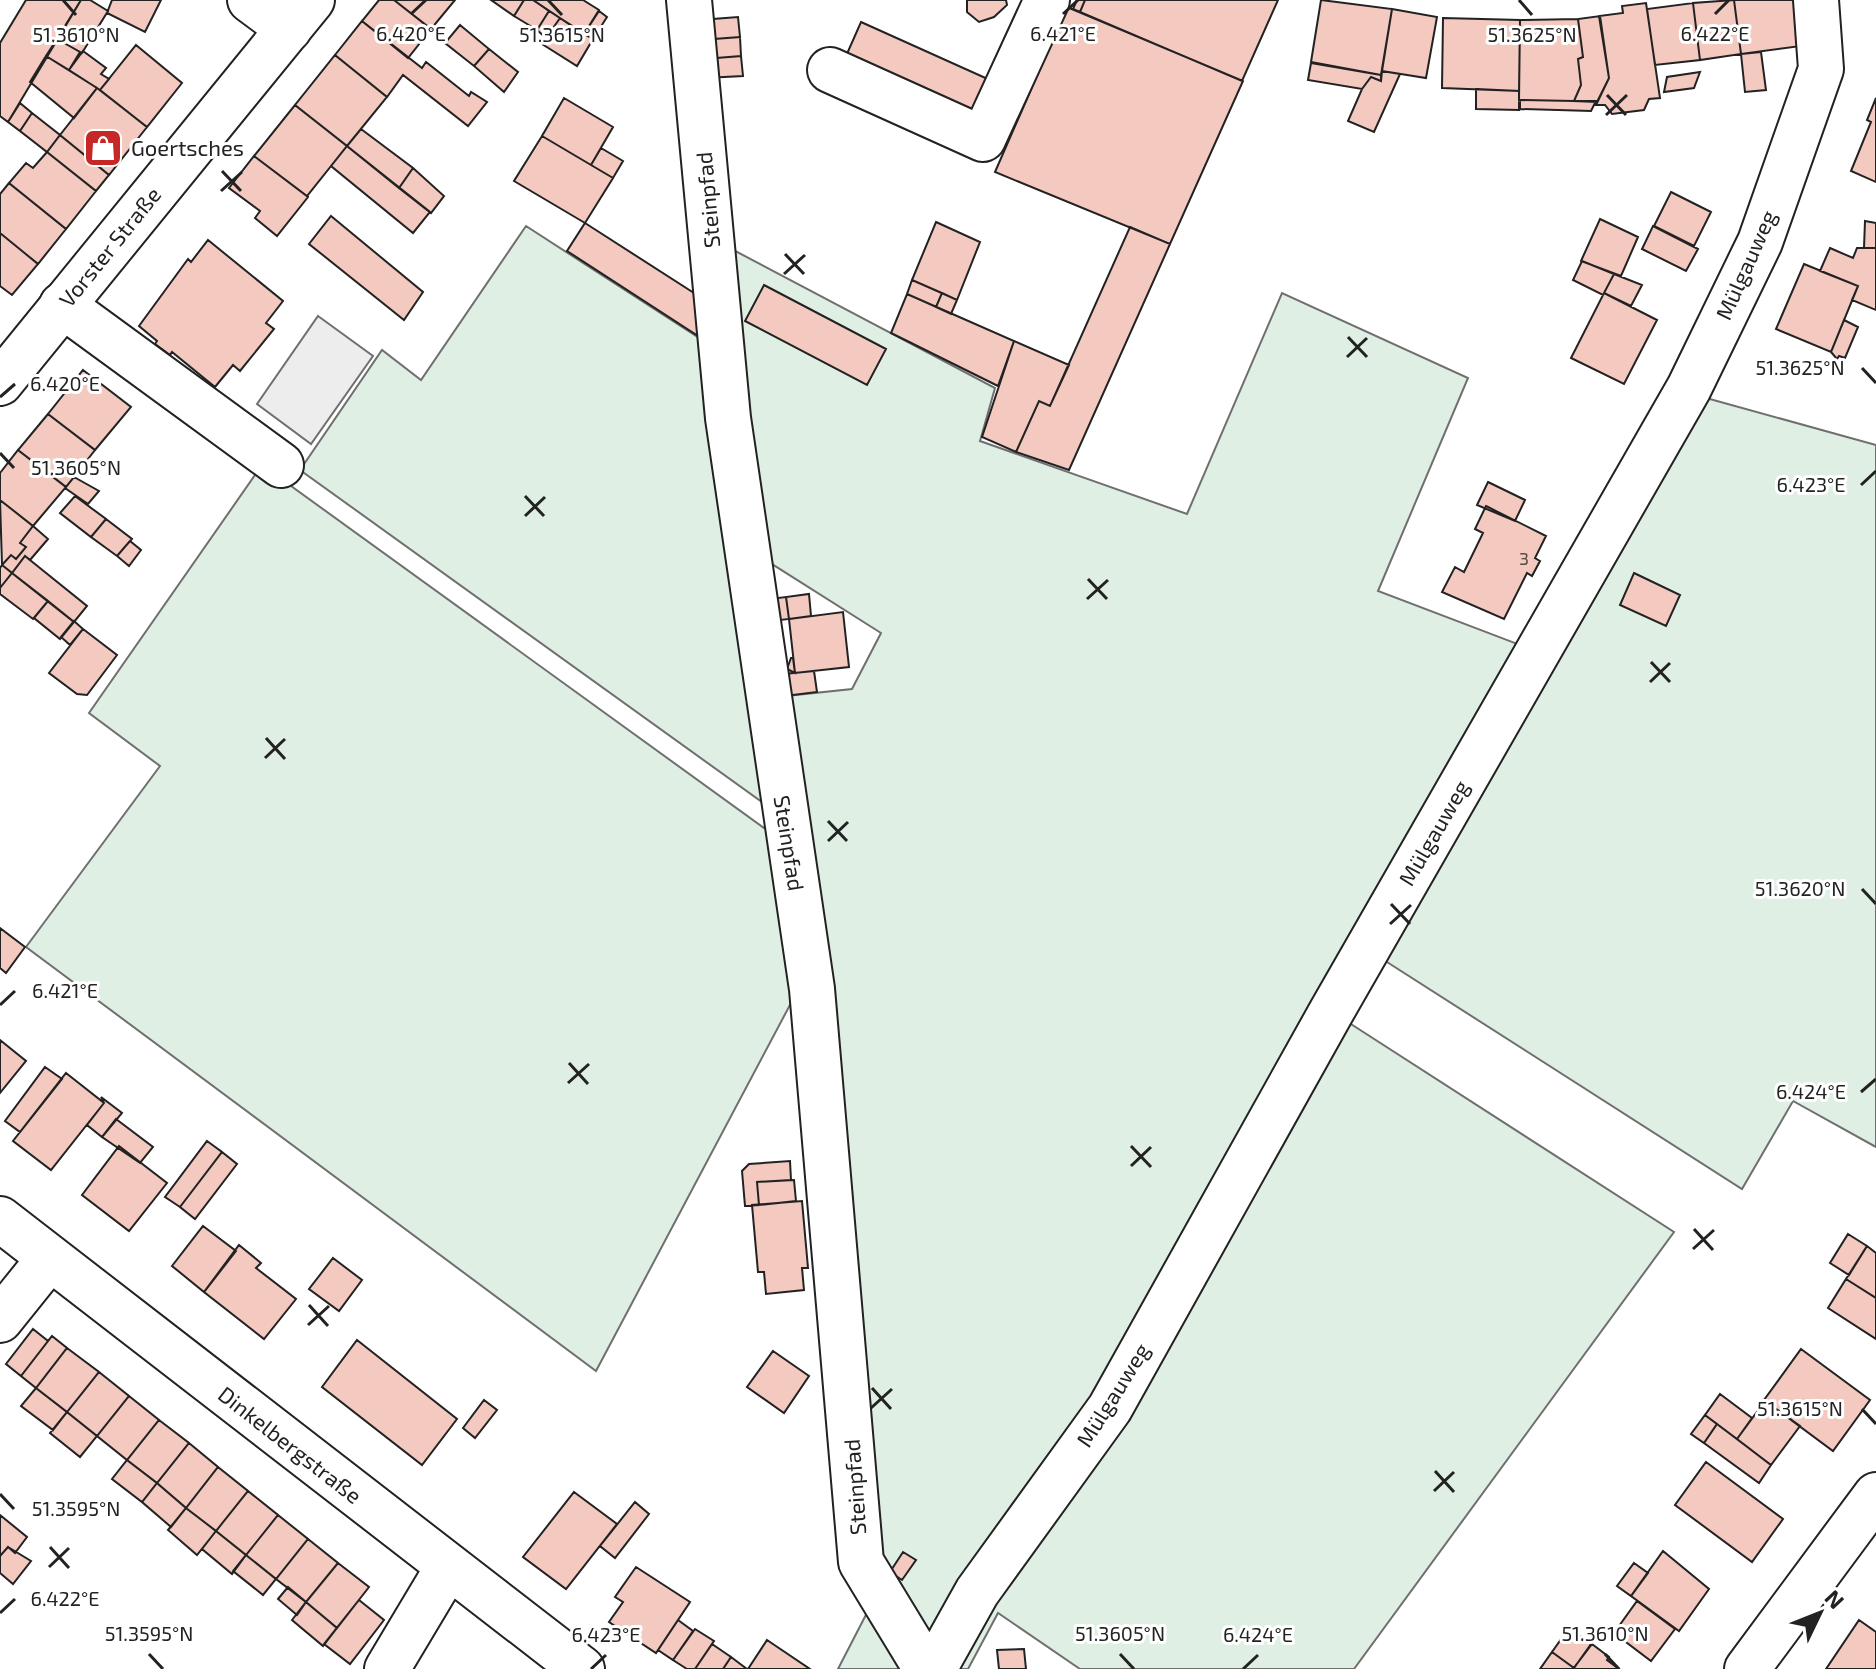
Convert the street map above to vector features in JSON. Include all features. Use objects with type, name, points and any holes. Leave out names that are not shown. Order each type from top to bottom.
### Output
[{"type":"street","points":[[250,0],[300,14]]},
{"type":"street","name":"Steinpfad","points":[[689,0],[728,418],[812,989],[861,1562],[926,1669]]},
{"type":"street","points":[[830,70],[983,139],[1047,0]]},
{"type":"street","name":"Mülgauweg","points":[[934,1669],[977,1592],[1110,1408],[1330,1014],[1689,388],[1760,242],[1821,69],[1816,0]]},
{"type":"street","name":"Vorster Straße","points":[[0,383],[300,14]]},
{"type":"street","points":[[62,305],[281,465]]},
{"type":"street","name":"Dinkelbergstraße","points":[[0,1219],[582,1669]]},
{"type":"street","points":[[0,1320],[49,1259]]},
{"type":"street","points":[[1747,1669],[1876,1495]]},
{"type":"street","points":[[387,1669],[448,1567]]},
{"type":"green space","points":[[526,226],[713,347],[773,810],[300,470],[382,350],[421,380]]},
{"type":"green space","points":[[722,244],[995,388],[980,441],[1187,514],[1282,293],[1468,378],[1378,591],[1528,648],[1098,1400],[933,1642],[870,1564],[777,697],[852,689],[881,633],[756,554]]},
{"type":"green space","points":[[1699,396],[1876,445],[1876,1147],[1793,1101],[1742,1189],[1376,955]]},
{"type":"green space","points":[[262,465],[764,828],[770,818],[800,986],[596,1371],[26,947],[160,766],[89,713]]},
{"type":"green space","points":[[1340,1017],[1674,1232],[1354,1669],[1080,1669],[998,1613],[968,1669],[949,1669]]},
{"type":"green space","points":[[871,1605],[915,1669],[838,1669]]},
{"type":"shaded area","points":[[318,316],[373,356],[311,444],[257,404]]},
{"type":"building","points":[[26,0],[81,0],[8,122],[0,116],[0,43]]},
{"type":"building","points":[[81,0],[90,0],[108,11],[82,53],[57,39]]},
{"type":"building","points":[[112,0],[161,0],[145,32],[107,13]]},
{"type":"building","points":[[379,0],[394,0],[431,29],[408,58],[362,21]]},
{"type":"building","points":[[394,0],[455,0],[431,29]]},
{"type":"building","points":[[491,0],[524,0],[514,16]]},
{"type":"building","points":[[524,0],[533,0],[549,11],[537,30],[514,16]]},
{"type":"building","points":[[533,0],[583,0],[599,10],[584,34]]},
{"type":"building","points":[[967,0],[1006,0],[1007,5],[994,17],[979,22],[967,12]]},
{"type":"building","points":[[1077,0],[1085,0],[1080,12],[1073,9]]},
{"type":"building","points":[[1085,0],[1278,0],[1242,81],[1080,12]]},
{"type":"building","points":[[1321,0],[1392,9],[1381,75],[1311,62]]},
{"type":"building","points":[[1734,0],[1794,0],[1801,46],[1741,54]]},
{"type":"building","points":[[1734,0],[1741,54],[1700,60],[1693,3]]},
{"type":"building","points":[[1646,3],[1660,98],[1649,99],[1644,110],[1612,114],[1605,105],[1596,105],[1609,78],[1599,16],[1623,13],[1622,6]]},
{"type":"building","points":[[1693,3],[1700,60],[1655,65],[1647,9]]},
{"type":"building","points":[[1067,7],[1243,81],[1170,244],[995,172]]},
{"type":"building","points":[[1392,9],[1437,17],[1426,78],[1382,71]]},
{"type":"building","points":[[549,11],[560,18],[546,38],[537,30]]},
{"type":"building","points":[[599,11],[607,17],[593,39],[584,34]]},
{"type":"building","points":[[1600,16],[1609,78],[1597,102],[1574,101],[1581,85],[1578,59],[1583,57],[1578,19]]},
{"type":"building","points":[[738,17],[740,37],[701,40],[700,20]]},
{"type":"building","points":[[560,18],[593,39],[577,66],[542,44]]},
{"type":"building","points":[[1443,18],[1520,20],[1519,91],[1442,88]]},
{"type":"building","points":[[1578,19],[1583,57],[1578,59],[1581,85],[1574,101],[1519,100],[1520,20]]},
{"type":"building","points":[[362,21],[422,68],[426,62],[469,96],[471,92],[487,102],[468,126],[403,75],[387,97],[335,55]]},
{"type":"building","points":[[861,22],[990,80],[974,114],[846,56]]},
{"type":"building","points":[[460,25],[489,49],[474,66],[445,43]]},
{"type":"building","points":[[740,37],[741,56],[704,59],[701,40]]},
{"type":"building","points":[[57,39],[80,52],[69,70],[46,56]]},
{"type":"building","points":[[136,45],[182,83],[147,127],[100,90]]},
{"type":"building","points":[[489,49],[518,72],[504,92],[474,66]]},
{"type":"building","points":[[83,51],[106,68],[101,74],[109,79],[100,90],[69,70]]},
{"type":"building","points":[[1761,52],[1766,90],[1745,92],[1741,54]]},
{"type":"building","points":[[335,55],[387,97],[347,146],[295,105]]},
{"type":"building","points":[[46,56],[97,88],[74,118],[30,82]]},
{"type":"building","points":[[741,56],[743,76],[705,78],[704,59]]},
{"type":"building","points":[[1311,63],[1381,75],[1381,81],[1371,77],[1362,89],[1308,80]]},
{"type":"building","points":[[1382,71],[1400,74],[1374,132],[1348,121],[1362,89],[1371,77],[1381,81]]},
{"type":"building","points":[[1700,72],[1694,88],[1664,92],[1667,77]]},
{"type":"building","points":[[97,88],[147,127],[109,175],[60,135]]},
{"type":"building","points":[[1476,89],[1519,91],[1519,110],[1476,109]]},
{"type":"building","points":[[564,98],[613,127],[591,165],[542,136]]},
{"type":"building","points":[[1876,98],[1876,182],[1851,171],[1871,122],[1867,120]]},
{"type":"building","points":[[1520,100],[1596,101],[1591,111],[1520,109]]},
{"type":"building","points":[[20,103],[32,113],[20,131],[8,122]]},
{"type":"building","points":[[295,105],[347,146],[307,196],[254,156]]},
{"type":"building","points":[[32,113],[60,135],[47,152],[20,131]]},
{"type":"building","points":[[361,129],[413,168],[399,188],[347,146]]},
{"type":"building","points":[[60,135],[109,175],[96,191],[47,152]]},
{"type":"building","points":[[542,136],[613,178],[585,223],[514,181]]},
{"type":"building","points":[[347,146],[430,212],[413,233],[331,166]]},
{"type":"building","points":[[601,148],[623,161],[613,178],[591,165]]},
{"type":"building","points":[[47,152],[96,191],[66,229],[9,183],[26,163],[33,168]]},
{"type":"building","points":[[254,156],[308,197],[277,236],[255,218],[260,211],[229,188]]},
{"type":"building","points":[[413,168],[444,196],[431,213],[399,188]]},
{"type":"building","points":[[9,183],[66,229],[38,264],[0,233],[0,194]]},
{"type":"building","points":[[1671,192],[1711,212],[1694,246],[1654,226]]},
{"type":"building","points":[[331,216],[423,292],[404,320],[309,244]]},
{"type":"building","points":[[1600,219],[1638,237],[1621,276],[1581,261]]},
{"type":"building","points":[[1865,221],[1876,223],[1876,248],[1864,248]]},
{"type":"building","points":[[936,222],[980,242],[957,300],[912,280]]},
{"type":"building","points":[[585,223],[708,302],[712,345],[567,251]]},
{"type":"building","points":[[1653,226],[1698,249],[1686,271],[1642,249]]},
{"type":"building","points":[[1130,227],[1170,244],[1069,470],[1016,452],[1039,401],[1050,406]]},
{"type":"building","points":[[0,233],[38,264],[12,295],[0,286]]},
{"type":"building","points":[[208,240],[283,301],[266,323],[274,329],[240,371],[233,365],[215,387],[172,352],[170,355],[155,344],[157,341],[139,326],[188,259],[191,262]]},
{"type":"building","points":[[1830,248],[1853,258],[1857,248],[1876,248],[1876,310],[1852,300],[1858,286],[1820,271]]},
{"type":"building","points":[[1582,261],[1614,274],[1603,295],[1573,280]]},
{"type":"building","points":[[1804,264],[1858,286],[1831,352],[1776,329]]},
{"type":"building","points":[[1614,274],[1642,285],[1631,306],[1604,293]]},
{"type":"building","points":[[912,280],[942,293],[936,307],[907,294]]},
{"type":"building","points":[[764,285],[886,349],[867,385],[745,321]]},
{"type":"building","points":[[942,293],[957,300],[951,314],[936,307]]},
{"type":"building","points":[[1604,293],[1657,320],[1624,384],[1571,358]]},
{"type":"building","points":[[907,294],[1014,341],[998,386],[891,333]]},
{"type":"building","points":[[1844,320],[1858,327],[1845,358],[1839,356],[1837,359],[1831,352]]},
{"type":"building","points":[[1014,341],[1069,365],[1050,406],[1039,401],[1016,452],[982,437]]},
{"type":"building","points":[[83,370],[131,407],[95,450],[48,414]]},
{"type":"building","points":[[48,414],[95,450],[66,487],[18,450]]},
{"type":"building","points":[[18,450],[66,487],[33,526],[0,500],[0,473]]},
{"type":"building","points":[[74,477],[99,491],[88,504],[65,488]]},
{"type":"building","points":[[1488,482],[1525,500],[1515,521],[1477,505]]},
{"type":"building","points":[[75,496],[106,519],[91,537],[60,513]]},
{"type":"building","points":[[0,500],[33,526],[20,543],[26,547],[16,559],[11,555],[2,565]]},
{"type":"building","points":[[1486,506],[1546,536],[1535,558],[1540,561],[1532,576],[1527,573],[1504,619],[1442,592],[1455,567],[1464,572],[1483,533],[1475,529]]},
{"type":"building","points":[[106,519],[132,539],[117,556],[91,537]]},
{"type":"building","points":[[33,526],[48,539],[30,560],[25,556],[12,573],[2,565],[11,555],[16,559],[26,547],[20,543]]},
{"type":"building","points":[[130,541],[141,550],[129,566],[117,556]]},
{"type":"building","points":[[25,556],[87,606],[74,622],[12,573]]},
{"type":"building","points":[[2,565],[12,573],[0,588],[0,568]]},
{"type":"building","points":[[12,573],[48,601],[33,619],[0,594],[0,588]]},
{"type":"building","points":[[1634,573],[1680,595],[1666,626],[1620,605]]},
{"type":"building","points":[[809,594],[811,616],[789,619],[786,597]]},
{"type":"building","points":[[786,597],[789,619],[772,621],[769,599]]},
{"type":"building","points":[[48,601],[74,622],[60,639],[34,618]]},
{"type":"building","points":[[843,612],[849,667],[795,673],[789,619]]},
{"type":"building","points":[[74,621],[83,629],[70,645],[61,637]]},
{"type":"building","points":[[83,629],[117,655],[87,695],[77,694],[49,673]]},
{"type":"building","points":[[793,658],[795,673],[787,669]]},
{"type":"building","points":[[814,671],[817,692],[777,697],[774,675]]},
{"type":"building","points":[[0,928],[25,947],[6,973],[0,968]]},
{"type":"building","points":[[0,1040],[26,1061],[0,1093]]},
{"type":"building","points":[[45,1067],[62,1079],[20,1132],[5,1121]]},
{"type":"building","points":[[66,1073],[104,1103],[51,1170],[13,1141]]},
{"type":"building","points":[[101,1097],[122,1113],[102,1137],[87,1125],[104,1103]]},
{"type":"building","points":[[116,1119],[153,1147],[140,1163],[102,1137]]},
{"type":"building","points":[[207,1141],[222,1152],[180,1207],[165,1197]]},
{"type":"building","points":[[119,1146],[167,1183],[129,1231],[82,1195]]},
{"type":"building","points":[[222,1152],[237,1164],[195,1219],[180,1207]]},
{"type":"building","points":[[790,1161],[791,1180],[757,1182],[759,1205],[745,1206],[742,1171],[749,1164]]},
{"type":"building","points":[[794,1180],[796,1201],[759,1205],[757,1182]]},
{"type":"building","points":[[802,1201],[808,1268],[802,1268],[804,1290],[766,1294],[764,1272],[758,1272],[752,1205]]},
{"type":"building","points":[[203,1226],[236,1251],[204,1292],[172,1266]]},
{"type":"building","points":[[1848,1234],[1867,1246],[1849,1275],[1830,1263]]},
{"type":"building","points":[[239,1245],[261,1263],[256,1268],[296,1299],[264,1339],[204,1292]]},
{"type":"building","points":[[1867,1246],[1876,1253],[1876,1298],[1846,1279]]},
{"type":"building","points":[[333,1258],[362,1280],[339,1311],[309,1289]]},
{"type":"building","points":[[1846,1279],[1876,1298],[1876,1339],[1828,1308]]},
{"type":"building","points":[[33,1329],[48,1341],[21,1376],[6,1364]]},
{"type":"building","points":[[52,1336],[67,1348],[36,1388],[21,1376]]},
{"type":"building","points":[[357,1340],[457,1419],[422,1465],[322,1387]]},
{"type":"building","points":[[67,1348],[99,1372],[67,1412],[36,1388]]},
{"type":"building","points":[[1801,1349],[1870,1400],[1833,1451],[1764,1400]]},
{"type":"building","points":[[773,1351],[809,1376],[784,1413],[747,1387]]},
{"type":"building","points":[[99,1372],[129,1396],[97,1436],[67,1412]]},
{"type":"building","points":[[36,1388],[67,1412],[53,1430],[21,1406]]},
{"type":"building","points":[[1720,1394],[1752,1418],[1737,1439],[1705,1415]]},
{"type":"building","points":[[129,1396],[159,1420],[127,1460],[97,1436]]},
{"type":"building","points":[[484,1400],[497,1410],[475,1438],[463,1428]]},
{"type":"building","points":[[1765,1401],[1800,1426],[1771,1465],[1737,1439]]},
{"type":"building","points":[[67,1412],[97,1436],[80,1457],[50,1433]]},
{"type":"building","points":[[1705,1415],[1717,1424],[1704,1443],[1691,1434]]},
{"type":"building","points":[[159,1420],[189,1443],[157,1483],[127,1460]]},
{"type":"building","points":[[1717,1424],[1771,1465],[1759,1483],[1704,1443]]},
{"type":"building","points":[[189,1443],[218,1467],[186,1508],[157,1483]]},
{"type":"building","points":[[127,1460],[157,1483],[142,1502],[112,1479]]},
{"type":"building","points":[[1706,1462],[1783,1519],[1752,1562],[1675,1505]]},
{"type":"building","points":[[218,1467],[248,1491],[216,1531],[186,1508]]},
{"type":"building","points":[[157,1483],[186,1508],[171,1527],[142,1502]]},
{"type":"building","points":[[248,1491],[278,1515],[246,1555],[216,1531]]},
{"type":"building","points":[[574,1492],[617,1524],[566,1589],[523,1557]]},
{"type":"building","points":[[635,1502],[649,1514],[615,1558],[600,1546]]},
{"type":"building","points":[[186,1508],[216,1531],[197,1555],[168,1530]]},
{"type":"building","points":[[0,1515],[27,1537],[15,1553],[8,1547],[0,1556]]},
{"type":"building","points":[[278,1515],[308,1539],[276,1579],[246,1555]]},
{"type":"building","points":[[216,1531],[246,1555],[232,1574],[202,1549]]},
{"type":"building","points":[[308,1539],[338,1563],[306,1602],[276,1579]]},
{"type":"building","points":[[8,1547],[31,1561],[13,1584],[0,1573],[0,1556]]},
{"type":"building","points":[[1663,1551],[1709,1589],[1679,1631],[1631,1596]]},
{"type":"building","points":[[903,1552],[916,1560],[902,1580],[890,1572]]},
{"type":"building","points":[[246,1555],[276,1579],[263,1595],[233,1571]]},
{"type":"building","points":[[338,1563],[369,1587],[337,1628],[306,1602]]},
{"type":"building","points":[[1634,1563],[1648,1573],[1631,1596],[1617,1586]]},
{"type":"building","points":[[636,1567],[690,1602],[656,1653],[609,1622],[623,1602],[615,1597]]},
{"type":"building","points":[[288,1587],[306,1602],[297,1615],[278,1599]]},
{"type":"building","points":[[359,1600],[384,1620],[350,1664],[324,1644]]},
{"type":"building","points":[[1637,1601],[1675,1629],[1651,1661],[1614,1633]]},
{"type":"building","points":[[306,1602],[337,1628],[323,1646],[292,1620]]},
{"type":"building","points":[[678,1620],[693,1631],[673,1660],[658,1650]]},
{"type":"building","points":[[1859,1620],[1876,1632],[1876,1669],[1826,1669]]},
{"type":"building","points":[[1569,1628],[1591,1644],[1574,1668],[1552,1652]]},
{"type":"building","points":[[695,1629],[714,1641],[695,1669],[687,1669],[673,1660]]},
{"type":"building","points":[[767,1640],[810,1669],[748,1669]]},
{"type":"building","points":[[712,1644],[731,1657],[723,1669],[695,1669]]},
{"type":"building","points":[[1592,1644],[1609,1657],[1607,1660],[1619,1669],[1573,1669]]},
{"type":"building","points":[[1024,1649],[1026,1669],[999,1669],[997,1650]]},
{"type":"building","points":[[1552,1652],[1574,1668],[1540,1669]]},
{"type":"building","points":[[731,1657],[747,1669],[723,1669]]},
{"type":"place","name":"Goertsches","points":[[103,148]]}]
